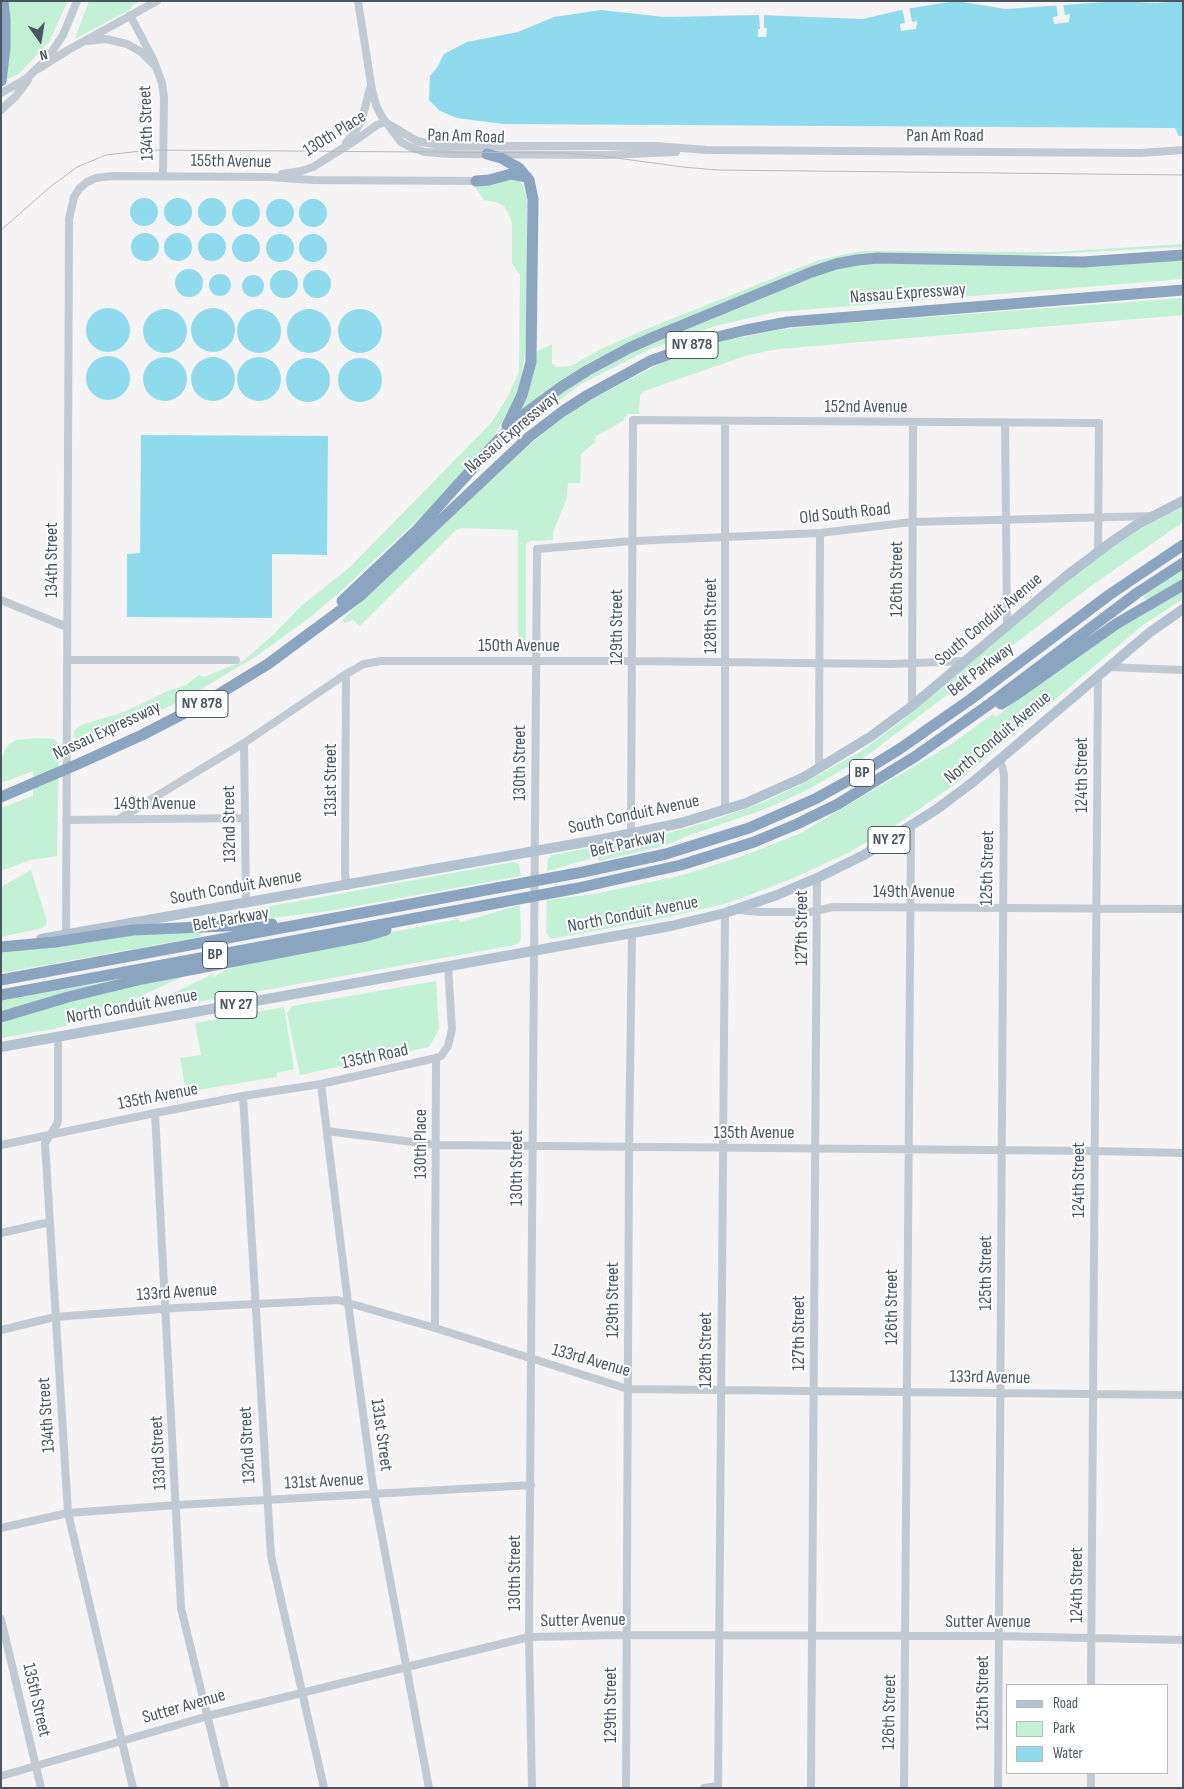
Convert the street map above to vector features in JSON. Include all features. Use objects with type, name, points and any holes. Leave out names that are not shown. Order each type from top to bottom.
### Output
[{"type":"highway","points":[[1,81],[4,67],[5,32],[3,1]]},
{"type":"highway","points":[[487,154],[515,165],[527,177],[531,188],[533,204],[531,355],[529,370],[522,395],[501,437]]},
{"type":"highway","points":[[476,181],[489,180],[511,174],[527,177]]},
{"type":"highway","points":[[300,642],[407,540],[501,437],[526,413],[574,379],[616,355],[656,336],[836,264],[857,260],[878,258],[1074,262],[1183,256]]},
{"type":"highway","name":"Nassau Expressway","points":[[3,796],[98,756],[206,702],[256,672],[300,642],[360,596],[497,465],[563,410],[599,388],[664,356],[731,333],[801,320],[1183,290]]},
{"type":"highway","name":"Belt Parkway","points":[[1,980],[548,879],[629,862],[715,840],[775,818],[840,785],[913,740],[971,699],[1109,595],[1182,545]]},
{"type":"highway","name":"Belt Parkway","points":[[1,995],[623,879],[696,861],[747,844],[797,824],[838,804],[878,780],[941,739],[997,699],[1138,593],[1183,562]]},
{"type":"highway","points":[[941,739],[1018,694],[1116,624],[1183,585]]},
{"type":"highway","points":[[1,1017],[68,997],[142,979],[366,936],[428,916]]},
{"type":"highway","points":[[1,947],[55,942],[133,930],[321,921]]},
{"type":"main road","name":"South Conduit Avenue","points":[[1,947],[631,834],[682,823],[726,810],[765,795],[819,769],[870,737],[912,706],[1007,625],[1098,552],[1125,532],[1183,501]]},
{"type":"main road","name":"North Conduit Avenue","points":[[1,1047],[684,923],[725,913],[777,895],[818,878],[864,855],[911,827],[948,801],[1158,626],[1183,609]]},
{"type":"street","points":[[1,110],[23,89],[63,36],[77,1]]},
{"type":"street","points":[[1,93],[19,84],[81,42],[158,1]]},
{"type":"street","name":"130th Place","points":[[268,176],[307,169],[320,164],[377,124],[385,122],[376,105],[371,84],[358,1]]},
{"type":"street","name":"134th Street","points":[[130,15],[158,70],[163,91],[163,176]]},
{"type":"street","points":[[81,42],[106,39],[127,44],[141,52],[158,70]]},
{"type":"street","points":[[341,149],[359,125],[366,108],[371,84]]},
{"type":"street","name":"Pan Am Road","points":[[385,122],[417,141],[442,146],[656,146],[707,150]]},
{"type":"street","name":"Pan Am Road","points":[[385,122],[401,142],[420,151],[442,154],[606,155],[707,150],[1140,153],[1183,150]]},
{"type":"street","name":"155th Avenue","points":[[79,189],[87,182],[100,177],[268,176],[313,180],[476,181]]},
{"type":"street","name":"134th Street","points":[[66,934],[69,219],[72,202],[79,189]]},
{"type":"street","name":"152nd Avenue","points":[[633,420],[1098,423],[1099,516]]},
{"type":"street","name":"129th Street","points":[[631,834],[633,420]]},
{"type":"street","name":"128th Street","points":[[725,421],[726,810]]},
{"type":"street","name":"126th Street","points":[[912,706],[913,422]]},
{"type":"street","points":[[1005,423],[1007,625]]},
{"type":"street","points":[[1098,552],[1099,516]]},
{"type":"street","name":"Old South Road","points":[[537,549],[632,542],[820,533],[912,522],[1156,516]]},
{"type":"street","points":[[819,769],[820,533]]},
{"type":"street","name":"130th Street","points":[[532,1788],[530,1637],[531,1359],[537,549]]},
{"type":"street","points":[[1,600],[67,627]]},
{"type":"street","points":[[67,660],[236,660]]},
{"type":"street","name":"150th Avenue","points":[[119,819],[244,743],[346,674],[364,664],[381,661],[890,664],[965,661]]},
{"type":"street","points":[[1108,667],[1183,670]]},
{"type":"street","name":"131st Street","points":[[346,674],[345,874],[347,886]]},
{"type":"street","name":"124th Street","points":[[1092,1684],[1098,676]]},
{"type":"street","name":"132nd Street","points":[[244,743],[246,903]]},
{"type":"street","name":"125th Street","points":[[998,1788],[1004,774],[1000,759]]},
{"type":"street","name":"149th Avenue","points":[[66,820],[244,818]]},
{"type":"street","name":"126th Street","points":[[904,1788],[911,827]]},
{"type":"street","name":"127th Street","points":[[811,1788],[818,878]]},
{"type":"street","name":"149th Avenue","points":[[736,909],[760,912],[810,912],[832,907],[1183,909]]},
{"type":"street","name":"128th Street","points":[[718,1787],[725,913]]},
{"type":"street","name":"129th Street","points":[[626,1788],[632,933]]},
{"type":"street","points":[[436,1058],[441,1056],[448,1046],[452,1029],[448,966]]},
{"type":"street","name":"134th Street","points":[[58,1037],[58,1120],[45,1143],[68,1513],[134,1788]]},
{"type":"street","name":"130th Place","points":[[435,1328],[436,1058]]},
{"type":"street","name":"135th Road","points":[[321,1084],[436,1058]]},
{"type":"street","name":"131st Street","points":[[321,1084],[374,1494],[429,1788]]},
{"type":"street","name":"135th Avenue","points":[[1,1145],[243,1096],[321,1084]]},
{"type":"street","name":"132nd Street","points":[[243,1096],[266,1500],[271,1556],[324,1788]]},
{"type":"street","name":"133rd Street","points":[[155,1113],[182,1608],[225,1788]]},
{"type":"street","name":"135th Avenue","points":[[327,1130],[436,1146],[1183,1153]]},
{"type":"street","points":[[1,1234],[50,1222]]},
{"type":"street","name":"133rd Avenue","points":[[1,1330],[55,1317],[338,1300],[435,1328],[628,1389],[1183,1395]]},
{"type":"street","name":"131st Avenue","points":[[1,1528],[68,1513],[531,1485]]},
{"type":"street","name":"135th Street","points":[[1,1619],[41,1788]]},
{"type":"street","name":"Sutter Avenue","points":[[1,1776],[208,1716],[530,1637],[626,1635],[999,1636],[1183,1640]]},
{"type":"street","points":[[1091,1774],[1091,1788]]},
{"type":"street","points":[[704,1788],[718,1787]]},
{"type":"green space","points":[[1,1],[68,1],[49,42],[19,74],[1,82]]},
{"type":"green space","points":[[89,1],[141,1],[133,5],[129,10],[75,38]]},
{"type":"green space","points":[[509,178],[517,179],[523,185],[527,196],[527,340],[521,379],[515,400],[492,439],[426,512],[339,593],[309,618],[258,655],[188,697],[75,752],[74,731],[81,725],[124,712],[168,691],[186,685],[199,675],[204,677],[243,661],[274,634],[301,606],[350,567],[491,423],[506,400],[519,372],[520,275],[512,263],[512,223],[508,212],[504,206],[496,202],[484,200],[473,184]]},
{"type":"green space","points":[[1183,244],[1183,247],[1019,256],[877,254],[643,336],[590,362],[556,383],[515,416],[535,354],[538,351],[552,344],[552,364],[556,367],[571,366],[601,349],[649,328],[819,260],[861,251],[1052,252]]},
{"type":"green space","points":[[1183,259],[1183,279],[776,312],[715,326],[650,349],[581,384],[517,432],[480,467],[543,402],[646,342],[851,263]]},
{"type":"green space","points":[[1183,298],[1183,315],[778,349],[748,355],[644,391],[640,395],[639,414],[627,414],[623,421],[596,436],[595,442],[581,454],[580,483],[568,483],[567,498],[553,532],[553,540],[530,541],[526,544],[526,646],[518,646],[518,530],[462,528],[456,530],[360,626],[353,620],[345,623],[342,620],[530,444],[580,405],[663,362],[728,340],[778,330],[821,325]]},
{"type":"green space","points":[[1183,507],[1183,522],[1091,586],[865,757],[807,790],[768,808],[664,846],[599,861],[597,857],[547,871],[548,859],[552,855],[669,833],[714,820],[764,802],[802,784],[860,752],[899,723],[1083,568],[1140,529]]},
{"type":"green space","points":[[1183,569],[1183,580],[1146,600],[1143,596]]},
{"type":"green space","points":[[1183,589],[1183,599],[1143,625],[955,784],[899,823],[848,853],[789,880],[728,903],[664,918],[551,939],[546,932],[547,900],[594,894],[679,876],[740,857],[799,834],[950,745],[993,714],[996,717],[1048,674],[1139,613]]},
{"type":"green space","points":[[54,739],[59,745],[57,856],[30,860],[1,871],[1,808],[33,796],[33,771],[1,783],[1,759],[8,745],[16,740]]},
{"type":"green space","points":[[513,862],[519,864],[521,876],[329,911],[248,921],[246,918],[237,921],[173,924]]},
{"type":"green space","points":[[31,870],[47,921],[46,925],[42,928],[1,937],[1,887]]},
{"type":"green space","points":[[520,905],[521,939],[515,945],[137,1013],[146,1006],[213,974],[214,977],[226,970],[307,949],[458,919],[461,922]]},
{"type":"green space","points":[[201,931],[202,934],[199,937],[1,973],[1,953],[132,935]]},
{"type":"green space","points":[[218,961],[92,1018],[54,1029],[1,1038],[1,1001]]},
{"type":"green space","points":[[436,981],[439,1029],[429,1047],[300,1075],[287,1013],[292,1006]]},
{"type":"green space","points":[[284,1007],[294,1069],[276,1073],[277,1077],[186,1092],[180,1058],[201,1055],[195,1023]]},
{"type":"water","points":[[956,1],[1006,9],[1120,1],[1155,3],[1183,1],[1183,136],[1179,136],[1175,128],[503,124],[457,118],[440,111],[429,100],[430,76],[444,54],[467,42],[518,32],[554,17],[601,10],[665,17],[760,15],[863,19],[905,9]]},
{"type":"water","points":[[144,198],[154,202],[158,212],[154,222],[144,226],[134,222],[130,212],[134,202]]},
{"type":"water","points":[[178,198],[188,202],[192,212],[188,222],[178,226],[168,222],[164,212],[168,202]]},
{"type":"water","points":[[212,198],[222,202],[226,212],[222,222],[212,226],[202,222],[198,212],[202,202]]},
{"type":"water","points":[[246,199],[256,203],[260,213],[256,223],[246,227],[236,223],[232,213],[236,203]]},
{"type":"water","points":[[280,199],[290,203],[294,213],[290,223],[280,227],[270,223],[266,213],[270,203]]},
{"type":"water","points":[[313,199],[323,203],[327,213],[323,223],[313,227],[303,223],[299,213],[303,203]]},
{"type":"water","points":[[145,233],[155,237],[159,247],[155,257],[145,261],[135,257],[131,247],[135,237]]},
{"type":"water","points":[[178,233],[188,237],[192,247],[188,257],[178,261],[168,257],[164,247],[168,237]]},
{"type":"water","points":[[212,233],[222,237],[226,247],[222,257],[212,261],[202,257],[198,247],[202,237]]},
{"type":"water","points":[[246,234],[256,238],[260,248],[256,258],[246,262],[236,258],[232,248],[236,238]]},
{"type":"water","points":[[280,234],[290,238],[294,248],[290,258],[280,262],[270,258],[266,248],[270,238]]},
{"type":"water","points":[[313,234],[323,238],[327,248],[323,258],[313,262],[303,258],[299,248],[303,238]]},
{"type":"water","points":[[189,269],[199,273],[203,283],[199,293],[189,297],[179,293],[175,283],[179,273]]},
{"type":"water","points":[[284,270],[294,274],[298,284],[294,294],[284,298],[274,294],[270,284],[274,274]]},
{"type":"water","points":[[317,270],[327,274],[331,284],[327,294],[317,298],[307,294],[303,284],[307,274]]},
{"type":"water","points":[[220,274],[228,277],[231,285],[228,293],[220,296],[212,293],[209,285],[212,277]]},
{"type":"water","points":[[253,275],[261,278],[264,286],[261,294],[253,297],[245,294],[242,286],[245,278]]},
{"type":"water","points":[[108,308],[120,312],[126,318],[130,330],[126,342],[120,348],[108,352],[96,348],[90,342],[86,330],[90,318],[96,312]]},
{"type":"water","points":[[213,308],[225,312],[231,318],[235,330],[231,342],[225,348],[213,352],[201,348],[195,342],[191,330],[195,318],[201,312]]},
{"type":"water","points":[[165,309],[177,313],[183,319],[187,331],[183,343],[177,349],[165,353],[153,349],[147,343],[143,331],[147,319],[153,313]]},
{"type":"water","points":[[259,309],[271,313],[277,319],[281,331],[277,343],[271,349],[259,353],[247,349],[241,343],[237,331],[241,319],[247,313]]},
{"type":"water","points":[[309,309],[321,313],[327,319],[331,331],[327,343],[321,349],[309,353],[297,349],[291,343],[287,331],[291,319],[297,313]]},
{"type":"water","points":[[360,309],[372,313],[378,319],[382,331],[378,343],[372,349],[360,353],[348,349],[342,343],[338,331],[342,319],[348,313]]},
{"type":"water","points":[[108,356],[120,360],[126,366],[130,378],[126,390],[120,396],[108,400],[96,396],[90,390],[86,378],[90,366],[96,360]]},
{"type":"water","points":[[165,357],[177,361],[183,367],[187,379],[183,391],[177,397],[165,401],[153,397],[147,391],[143,379],[147,367],[153,361]]},
{"type":"water","points":[[213,357],[225,361],[231,367],[235,379],[231,391],[225,397],[213,401],[201,397],[195,391],[191,379],[195,367],[201,361]]},
{"type":"water","points":[[259,357],[271,361],[277,367],[281,379],[277,391],[271,397],[259,401],[247,397],[241,391],[237,379],[241,367],[247,361]]},
{"type":"water","points":[[308,358],[320,362],[326,368],[330,380],[326,392],[320,398],[308,402],[296,398],[290,392],[286,380],[290,368],[296,362]]},
{"type":"water","points":[[360,358],[372,362],[378,368],[382,380],[378,392],[372,398],[360,402],[348,398],[342,392],[338,380],[342,368],[348,362]]},
{"type":"water","points":[[141,435],[328,436],[327,555],[272,554],[272,618],[127,617],[127,554],[140,553]]},
{"type":"pier","points":[[1056,3],[1063,3],[1065,15],[1070,14],[1069,22],[1054,24],[1053,17],[1058,16]]},
{"type":"pier","points":[[909,6],[912,22],[917,21],[916,29],[901,31],[900,24],[905,23],[902,7]]},
{"type":"pier","points":[[759,13],[764,13],[764,28],[767,28],[766,37],[758,37],[758,29],[760,29]]},
{"type":"tram line","points":[[1,230],[50,187],[77,167],[106,155],[150,150],[563,153],[717,170],[1183,175]]}]
